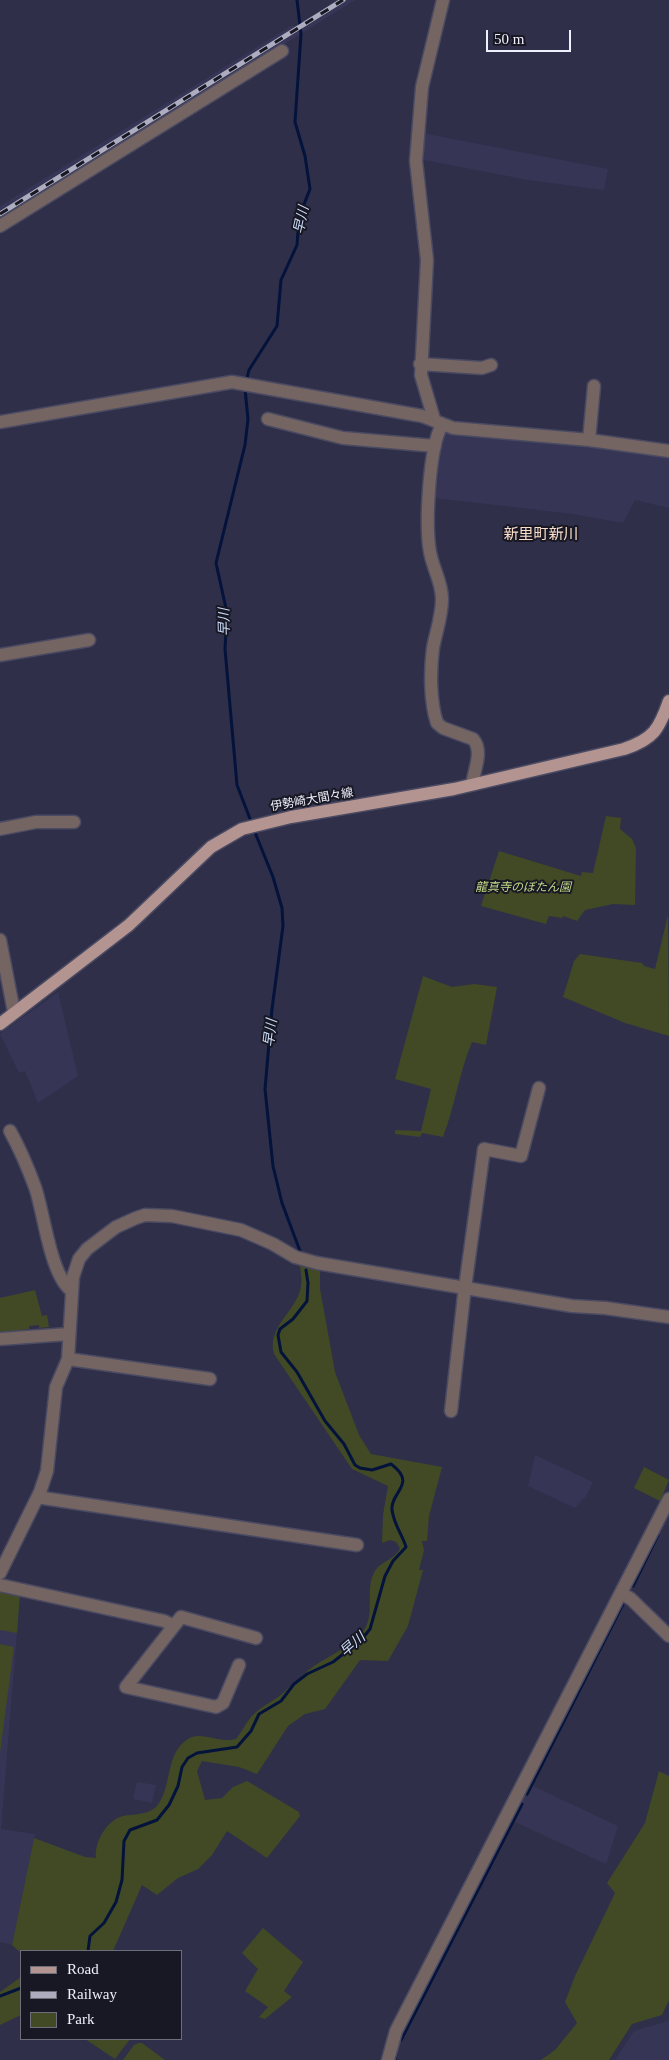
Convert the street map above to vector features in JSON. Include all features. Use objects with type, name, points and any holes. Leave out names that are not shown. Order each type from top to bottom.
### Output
[{"type":"main road","name":"伊勢崎大間々線","points":[[0,1024],[129,925],[211,847],[244,828],[264,822],[474,784],[636,745],[654,734],[666,720],[669,701]]},
{"type":"street","points":[[443,0],[422,87],[416,161],[427,260],[420,364],[422,383],[438,422],[429,501],[428,532],[430,553],[440,579],[442,600],[432,660],[435,715],[440,726],[473,739],[476,743],[478,755],[473,780],[474,784]]},
{"type":"street","points":[[0,226],[282,51]]},
{"type":"street","points":[[420,364],[482,368],[491,365]]},
{"type":"street","points":[[0,422],[236,383],[438,422],[454,428],[589,440],[669,452]]},
{"type":"street","points":[[589,440],[594,386]]},
{"type":"street","points":[[268,419],[342,438],[435,446]]},
{"type":"street","points":[[0,655],[89,640]]},
{"type":"street","points":[[0,829],[36,822],[74,822]]},
{"type":"street","points":[[0,940],[14,1012]]},
{"type":"street","points":[[451,1411],[484,1149],[521,1156],[539,1088]]},
{"type":"street","points":[[10,1131],[36,1188],[47,1237],[59,1272],[65,1285],[72,1290]]},
{"type":"street","points":[[0,1573],[6,1547],[40,1492],[49,1462],[56,1387],[68,1359],[72,1290],[79,1259],[92,1244],[126,1222],[145,1215],[190,1218],[241,1230],[302,1259],[572,1306],[605,1308],[669,1317]]},
{"type":"street","points":[[0,1339],[69,1334]]},
{"type":"street","points":[[68,1359],[210,1379]]},
{"type":"street","points":[[40,1492],[43,1498],[357,1545]]},
{"type":"street","points":[[388,2060],[396,2031],[669,1498]]},
{"type":"street","points":[[0,1586],[164,1620],[174,1626]]},
{"type":"street","points":[[621,1593],[631,1599],[669,1636]]},
{"type":"street","points":[[239,1665],[222,1703],[216,1707],[126,1687],[180,1617],[256,1638]]},
{"type":"shaded area","points":[[337,0],[355,0],[0,222],[0,206],[291,26],[295,26]]},
{"type":"shaded area","points":[[422,133],[608,169],[604,190],[528,180],[419,159]]},
{"type":"shaded area","points":[[448,432],[555,441],[639,451],[669,457],[669,508],[635,500],[623,523],[573,514],[435,498],[439,473],[435,472],[441,439]]},
{"type":"shaded area","points":[[58,992],[78,1076],[38,1103],[25,1071],[19,1073],[0,1034]]},
{"type":"shaded area","points":[[535,1455],[593,1482],[586,1496],[575,1508],[528,1486]]},
{"type":"shaded area","points":[[0,1590],[20,1594],[1,1829],[35,1834],[12,1945],[0,1942]]},
{"type":"shaded area","points":[[137,1782],[156,1785],[152,1803],[133,1799]]},
{"type":"shaded area","points":[[533,1786],[618,1826],[606,1864],[515,1822],[523,1804],[520,1802],[523,1796],[527,1797]]},
{"type":"shaded area","points":[[669,2018],[669,2060],[615,2060],[634,2031],[668,2021]]},
{"type":"green space","name":"龍真寺のぼたん園","points":[[606,816],[621,818],[620,829],[632,839],[636,848],[635,905],[613,904],[585,910],[577,921],[563,916],[562,918],[549,916],[546,924],[481,906],[499,851],[581,876],[582,872],[593,873]]},
{"type":"green space","points":[[668,915],[669,1036],[625,1023],[563,997],[574,961],[580,954],[642,963],[644,966],[655,969]]},
{"type":"green space","points":[[423,976],[452,987],[474,984],[497,987],[486,1045],[472,1042],[443,1137],[422,1133],[420,1137],[395,1134],[395,1130],[421,1131],[431,1089],[395,1079]]},
{"type":"green space","points":[[300,1266],[320,1269],[320,1289],[335,1372],[359,1435],[371,1454],[442,1467],[429,1516],[427,1541],[422,1541],[424,1550],[419,1570],[423,1570],[408,1626],[388,1661],[360,1660],[325,1709],[305,1714],[288,1726],[257,1774],[239,1767],[202,1761],[197,1771],[205,1800],[222,1798],[233,1787],[247,1781],[299,1812],[300,1816],[267,1858],[227,1831],[212,1855],[198,1869],[178,1878],[157,1895],[142,1885],[113,1950],[20,1950],[20,1952],[12,1945],[34,1838],[85,1857],[96,1858],[99,1839],[112,1822],[117,1818],[145,1813],[156,1807],[165,1790],[175,1753],[180,1745],[188,1739],[198,1736],[224,1740],[236,1739],[258,1710],[282,1694],[314,1666],[347,1646],[359,1636],[364,1630],[369,1616],[370,1585],[375,1571],[395,1555],[400,1548],[396,1542],[390,1540],[382,1543],[383,1515],[388,1486],[352,1469],[274,1354],[274,1337],[281,1322],[295,1301],[300,1290]]},
{"type":"green space","points":[[35,1290],[42,1316],[47,1315],[49,1327],[29,1326],[29,1329],[0,1333],[0,1298]]},
{"type":"green space","points":[[644,1467],[669,1480],[660,1501],[634,1488]]},
{"type":"green space","points":[[0,1590],[20,1594],[17,1633],[0,1630]]},
{"type":"green space","points":[[0,1644],[14,1647],[0,1753]]},
{"type":"green space","points":[[659,1771],[669,1776],[669,2000],[662,2015],[632,2024],[609,2060],[541,2060],[555,2050],[577,2023],[565,2002],[575,1976],[615,1893],[607,1883],[645,1823]]},
{"type":"green space","points":[[263,1928],[303,1962],[284,1991],[292,1997],[265,2019],[259,2017],[268,2007],[245,1991],[258,1969],[242,1953]]},
{"type":"green space","points":[[20,1978],[20,2015],[0,2025],[0,1992]]},
{"type":"green space","points":[[86,2040],[129,2040],[115,2059]]},
{"type":"green space","points":[[142,2043],[165,2060],[123,2060],[134,2045]]},
{"type":"waterway","name":"早川","points":[[246,382],[249,370],[277,326],[281,280],[297,245],[299,217],[310,189],[305,156],[295,122],[301,34],[297,0]]},
{"type":"waterway","name":"早川","points":[[245,389],[248,419],[245,445],[216,563],[227,613],[225,649],[237,785],[252,824]]},
{"type":"waterway","name":"早川","points":[[254,830],[273,877],[282,908],[283,926],[272,1009],[265,1089],[273,1166],[282,1203],[300,1251]]},
{"type":"waterway","name":"早川","points":[[88,1950],[90,1936],[104,1923],[116,1902],[122,1880],[124,1841],[130,1830],[157,1820],[169,1805],[178,1786],[182,1767],[188,1758],[197,1753],[237,1747],[251,1731],[259,1714],[281,1701],[294,1684],[307,1674],[333,1662],[362,1639],[370,1629],[385,1576],[393,1561],[406,1547],[394,1520],[392,1510],[392,1504],[403,1483],[399,1471],[391,1464],[372,1470],[355,1465],[344,1444],[325,1421],[297,1372],[281,1352],[278,1335],[280,1329],[293,1319],[307,1301],[308,1283],[306,1270]]},
{"type":"waterway","points":[[633,1586],[658,1535]]},
{"type":"waterway","points":[[527,1794],[623,1604]]},
{"type":"waterway","points":[[401,2040],[522,1804]]},
{"type":"waterway","name":"早川","points":[[0,1996],[20,1988]]},
{"type":"waterway","points":[[395,2060],[396,2053]]},
{"type":"railway","points":[[0,214],[343,0]]},
{"type":"district","name":"新里町新川","points":[[541,535]]}]
